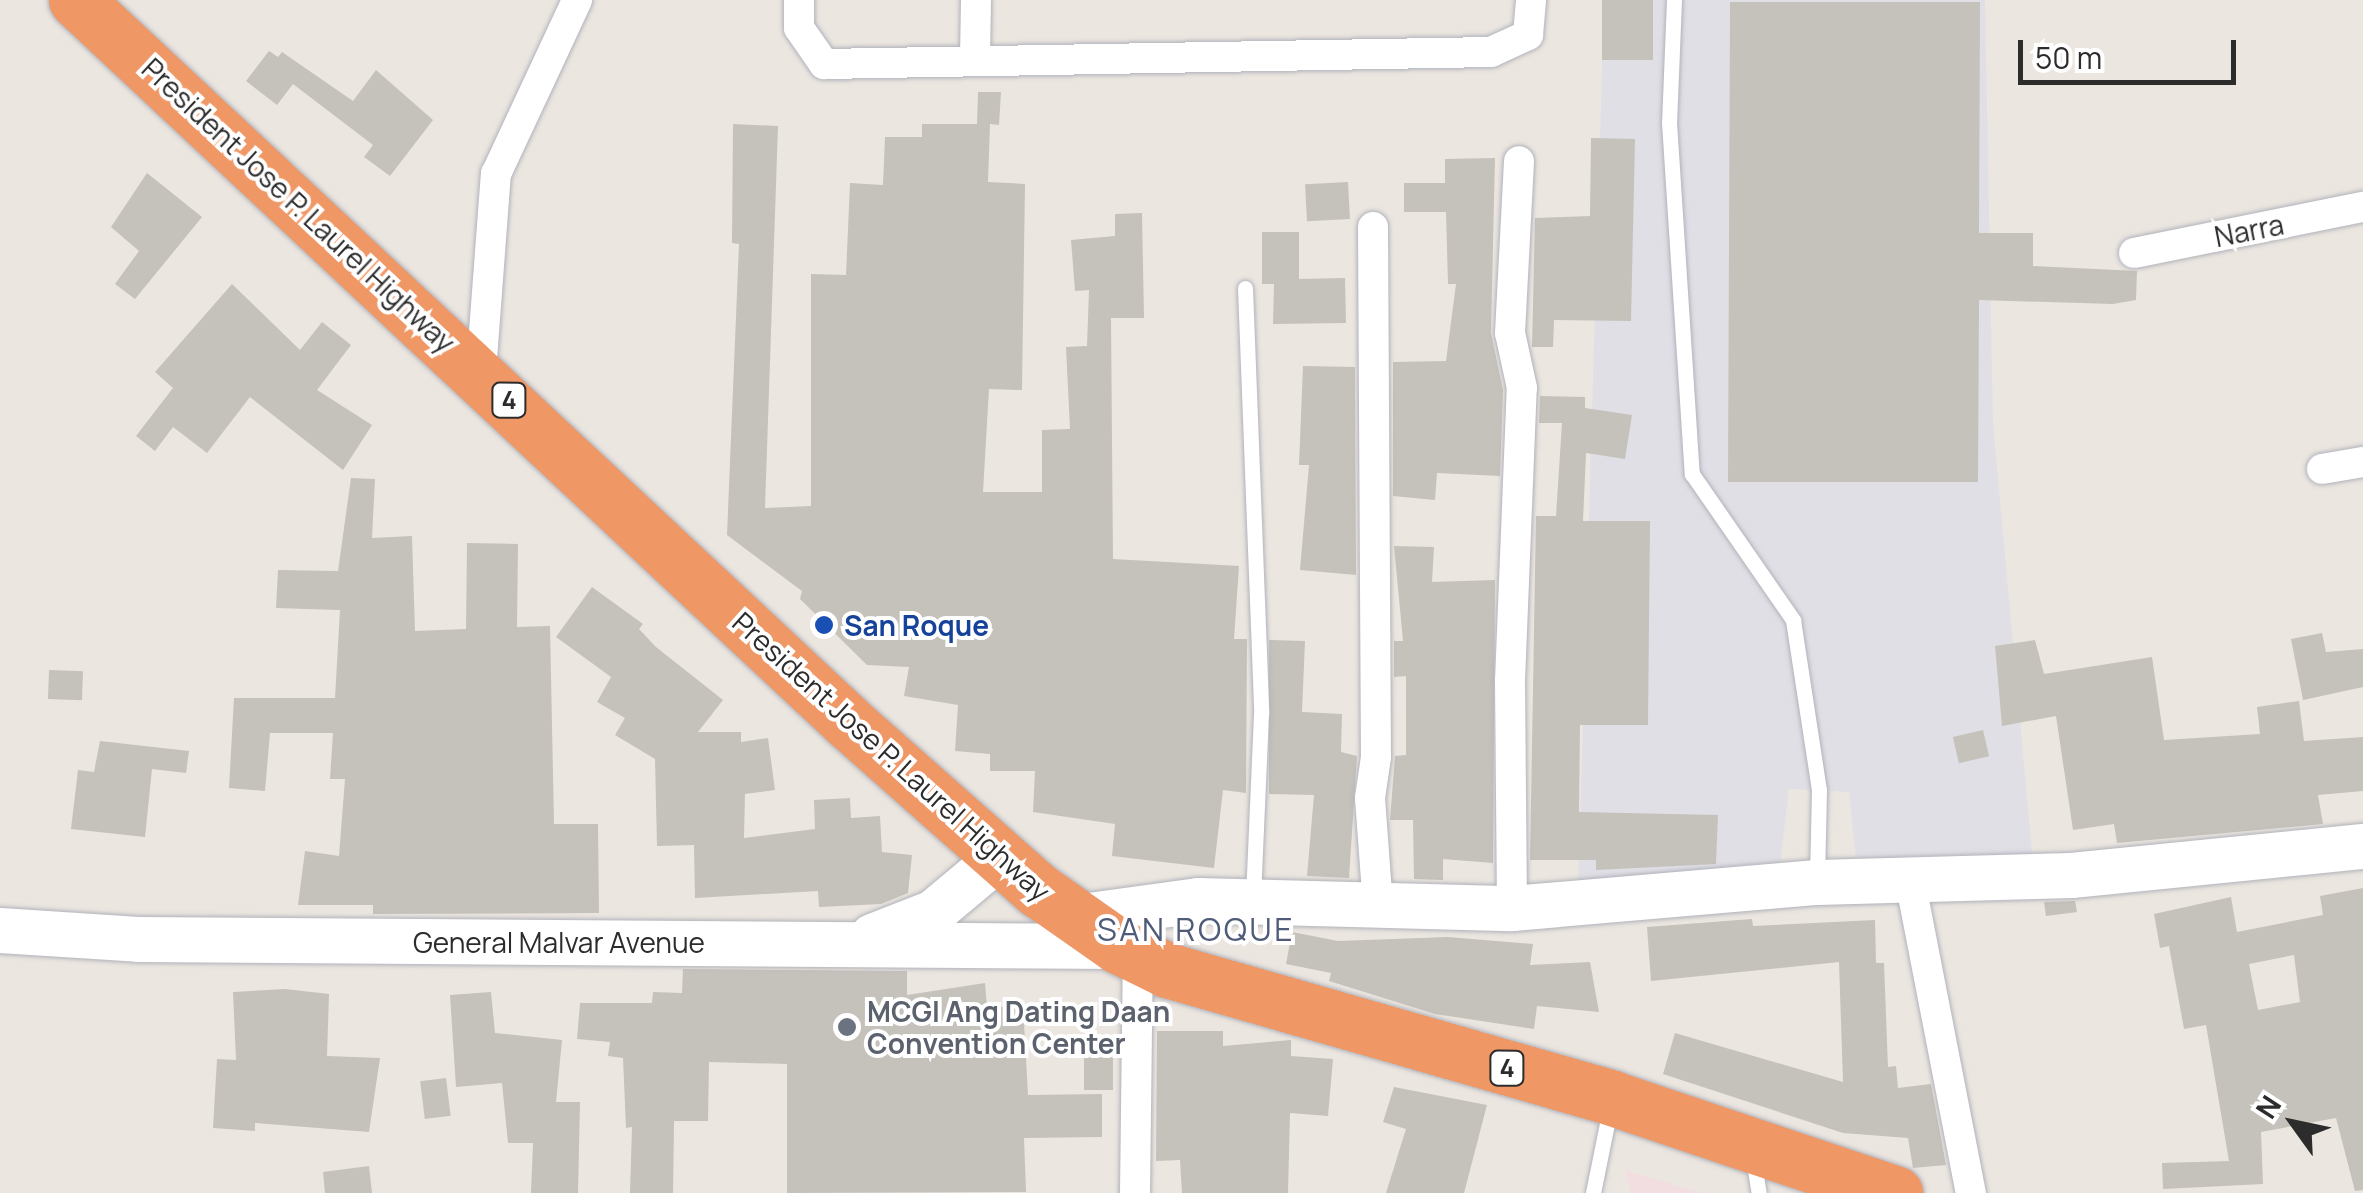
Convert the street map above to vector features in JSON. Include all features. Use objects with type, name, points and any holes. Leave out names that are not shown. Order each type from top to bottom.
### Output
[{"type":"highway","name":"President Jose P. Laurel Highway","points":[[76,0],[481,372],[848,722],[1000,856],[1110,940],[1612,1098],[1755,1170],[1895,1193]]},
{"type":"street","points":[[481,372],[496,174],[577,0]]},
{"type":"street","points":[[799,0],[798,28],[824,64],[975,58],[1491,52],[1515,47],[1528,35],[1530,0]]},
{"type":"street","points":[[975,58],[976,0]]},
{"type":"street","points":[[1512,908],[1510,681],[1522,388],[1510,333],[1519,161]]},
{"type":"street","name":"Narra","points":[[2134,253],[2363,207]]},
{"type":"street","points":[[1373,227],[1376,757],[1370,798],[1378,908]]},
{"type":"street","points":[[2322,469],[2363,462]]},
{"type":"street","name":"General Malvar Avenue","points":[[0,930],[138,939],[850,944],[1110,940],[1198,900],[1378,908],[1512,908],[1816,882],[2070,874],[2363,846]]},
{"type":"street","points":[[850,944],[933,912],[1000,856]]},
{"type":"street","points":[[1910,880],[1971,1193]]},
{"type":"street","points":[[1110,940],[1136,1193]]},
{"type":"lane","points":[[1674,0],[1669,122],[1692,474],[1793,620],[1819,790],[1816,882]]},
{"type":"lane","points":[[1245,288],[1261,714],[1253,903]]},
{"type":"lane","points":[[1593,1193],[1612,1098]]},
{"type":"shaded area","points":[[1604,0],[1985,0],[1993,424],[2033,864],[1856,858],[1849,792],[1789,789],[1778,880],[1578,893]]},
{"type":"shaded area","points":[[1625,1170],[1701,1193],[1631,1193]]},
{"type":"building","points":[[1602,0],[1653,0],[1653,60],[1602,60]]},
{"type":"building","points":[[1730,2],[1980,2],[1979,233],[2033,233],[2033,266],[2137,271],[2136,300],[2113,304],[1979,300],[1978,482],[1728,482]]},
{"type":"building","points":[[269,51],[278,57],[282,52],[353,101],[376,70],[433,120],[390,176],[364,157],[373,145],[293,84],[277,105],[246,81]]},
{"type":"building","points":[[978,92],[1001,92],[999,125],[990,124],[988,182],[1025,184],[1022,390],[989,389],[983,492],[1042,492],[1042,430],[1070,429],[1066,347],[1087,346],[1089,290],[1075,291],[1071,240],[1115,236],[1115,214],[1142,213],[1144,318],[1111,318],[1113,559],[1239,566],[1234,639],[1247,639],[1246,793],[1223,790],[1214,868],[1112,856],[1115,824],[1033,812],[1035,771],[990,771],[990,754],[955,751],[958,705],[904,696],[909,667],[867,665],[800,599],[802,591],[727,535],[739,244],[732,243],[733,124],[778,126],[765,508],[811,506],[811,274],[846,275],[850,183],[883,185],[885,137],[922,137],[922,124],[977,124]]},
{"type":"building","points":[[1591,138],[1635,139],[1631,321],[1554,320],[1553,347],[1532,347],[1535,218],[1590,216]]},
{"type":"building","points":[[1495,158],[1491,333],[1503,390],[1500,476],[1437,473],[1435,500],[1393,496],[1393,362],[1446,361],[1456,284],[1448,284],[1446,212],[1404,212],[1404,183],[1445,183],[1445,159]]},
{"type":"building","points":[[147,173],[202,217],[135,299],[115,284],[139,251],[111,227]]},
{"type":"building","points":[[1348,182],[1350,219],[1307,221],[1305,184]]},
{"type":"building","points":[[1262,232],[1299,232],[1299,279],[1345,278],[1346,323],[1273,324],[1274,284],[1262,284]]},
{"type":"building","points":[[232,284],[300,350],[322,322],[351,345],[317,390],[372,425],[343,470],[250,397],[207,453],[173,427],[155,451],[136,436],[173,388],[155,372]]},
{"type":"building","points":[[1303,366],[1355,367],[1356,575],[1300,570],[1309,465],[1299,465]]},
{"type":"building","points":[[1540,396],[1585,397],[1585,408],[1632,415],[1625,459],[1586,453],[1583,521],[1650,521],[1648,725],[1580,725],[1579,812],[1718,815],[1716,864],[1596,870],[1596,860],[1530,860],[1536,516],[1556,516],[1562,423],[1539,423]]},
{"type":"building","points":[[351,478],[375,479],[372,538],[412,536],[415,631],[466,629],[467,543],[518,544],[517,627],[550,626],[554,824],[598,824],[599,913],[373,914],[373,905],[298,905],[305,851],[339,856],[345,779],[330,779],[333,733],[270,733],[265,791],[229,788],[234,698],[335,698],[340,610],[276,608],[278,570],[338,571]]},
{"type":"building","points":[[1394,546],[1434,547],[1432,582],[1495,580],[1493,863],[1443,859],[1443,880],[1414,879],[1413,820],[1390,820],[1395,756],[1406,755],[1406,676],[1394,677],[1394,641],[1403,641]]},
{"type":"building","points":[[592,587],[643,624],[639,629],[656,647],[723,700],[698,732],[741,732],[741,742],[768,738],[775,790],[745,794],[744,838],[815,829],[814,800],[850,798],[851,818],[880,816],[882,852],[912,855],[908,893],[881,904],[819,907],[818,891],[695,898],[694,845],[657,846],[655,759],[615,735],[625,718],[597,702],[611,677],[556,637]]},
{"type":"building","points":[[2322,633],[2326,652],[2363,649],[2363,687],[2303,700],[2291,639]]},
{"type":"building","points":[[1269,640],[1305,641],[1302,712],[1342,714],[1341,752],[1357,756],[1349,878],[1307,876],[1314,795],[1269,794]]},
{"type":"building","points":[[2035,640],[2044,674],[2152,657],[2164,740],[2260,734],[2257,707],[2299,701],[2304,741],[2363,737],[2363,791],[2318,795],[2323,824],[2117,843],[2114,824],[2073,830],[2056,716],[2002,726],[1995,646]]},
{"type":"building","points":[[49,670],[83,671],[82,700],[48,699]]},
{"type":"building","points":[[1983,730],[1989,756],[1959,763],[1953,737]]},
{"type":"building","points":[[100,741],[189,751],[186,773],[152,769],[145,837],[71,829],[78,770],[94,772]]},
{"type":"building","points":[[2363,888],[2363,1190],[2355,1191],[2336,1118],[2261,1132],[2263,1184],[2163,1189],[2162,1163],[2229,1161],[2206,1025],[2184,1029],[2169,946],[2160,948],[2154,914],[2231,897],[2237,932],[2323,915],[2320,896]],"holes":[[[2294,955],[2300,1002],[2258,1010],[2249,964]]]},
{"type":"building","points":[[2075,901],[2077,912],[2046,916],[2044,902]]},
{"type":"building","points":[[1752,919],[1753,926],[1875,920],[1876,963],[1884,963],[1888,1067],[1896,1066],[1898,1088],[1931,1084],[1946,1165],[1913,1168],[1908,1138],[1843,1133],[1663,1074],[1675,1033],[1843,1082],[1839,962],[1651,981],[1647,927]]},
{"type":"building","points":[[1292,932],[1338,941],[1448,937],[1533,944],[1530,965],[1590,962],[1599,1012],[1537,1006],[1534,1029],[1435,1014],[1329,981],[1331,973],[1286,964]]},
{"type":"building","points":[[683,969],[907,971],[907,995],[985,983],[987,1008],[1023,1005],[1028,1095],[1102,1094],[1102,1137],[1024,1138],[1026,1192],[787,1193],[787,1064],[709,1062],[708,1121],[674,1121],[673,1193],[630,1193],[632,1127],[626,1128],[623,1058],[608,1056],[610,1042],[577,1039],[580,1003],[652,1003],[653,992],[682,993]]},
{"type":"building","points":[[285,989],[329,994],[327,1056],[380,1058],[369,1132],[255,1123],[255,1131],[213,1128],[217,1059],[236,1060],[233,992]]},
{"type":"building","points":[[491,992],[495,1033],[562,1040],[556,1102],[580,1102],[578,1193],[531,1193],[533,1143],[508,1143],[502,1083],[456,1087],[450,995]]},
{"type":"building","points":[[1157,1031],[1223,1031],[1223,1046],[1291,1040],[1291,1056],[1333,1059],[1328,1116],[1290,1113],[1288,1193],[1182,1193],[1180,1160],[1156,1161]]},
{"type":"building","points":[[1084,1051],[1113,1051],[1113,1090],[1084,1090]]},
{"type":"building","points":[[446,1078],[451,1116],[425,1119],[420,1081]]},
{"type":"building","points":[[1394,1087],[1487,1105],[1464,1193],[1386,1193],[1406,1129],[1383,1122]]},
{"type":"building","points":[[369,1166],[372,1193],[325,1193],[323,1172]]},
{"type":"place","name":"San Roque","points":[[824,625]]},
{"type":"place","name":"MCGI Ang Dating Daan Convention Center","points":[[847,1027]]},
{"type":"district","name":"SAN ROQUE","points":[[1196,929]]}]
